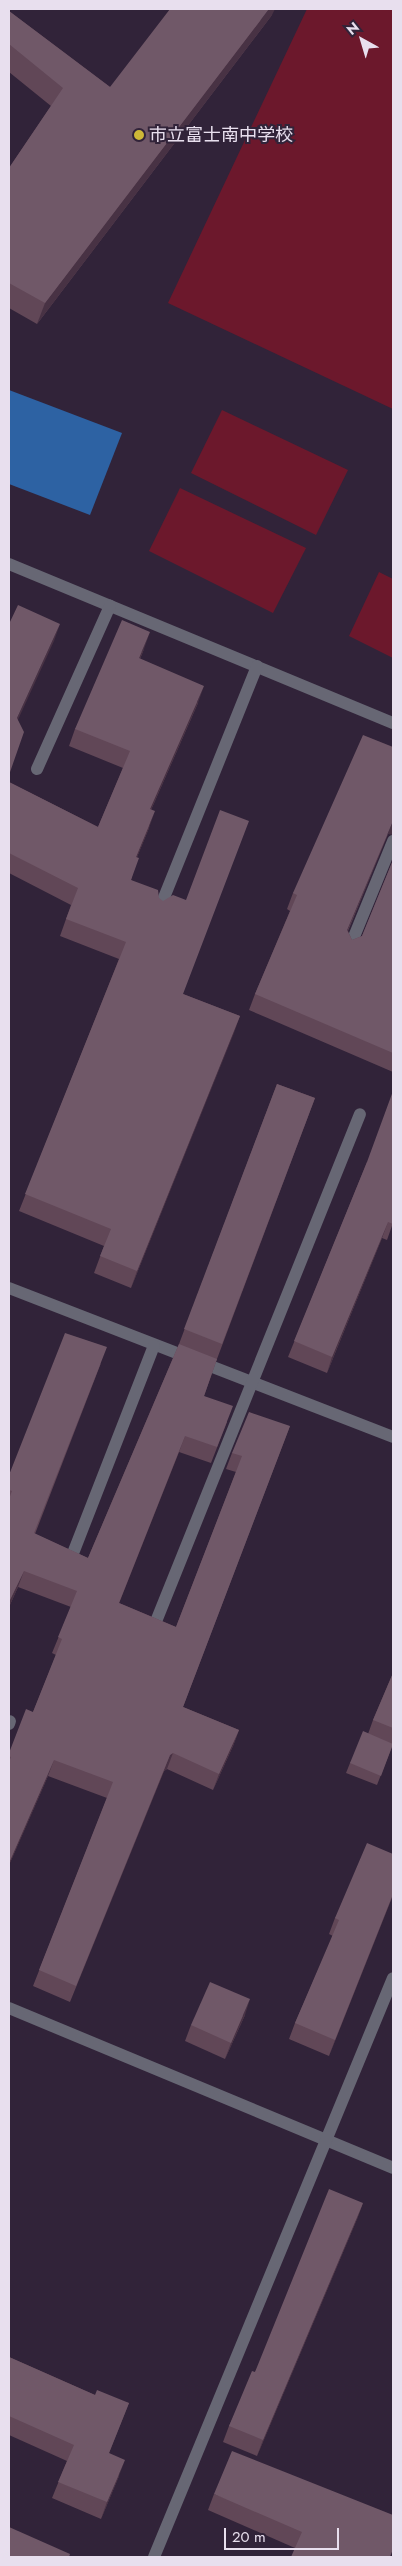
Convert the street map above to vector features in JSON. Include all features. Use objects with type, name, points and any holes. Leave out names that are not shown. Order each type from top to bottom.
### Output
[{"type":"street","points":[[10,567],[110,606],[393,723]]},
{"type":"street","points":[[37,769],[110,606]]},
{"type":"street","points":[[159,910],[257,666]]},
{"type":"street","points":[[349,949],[393,841]]},
{"type":"street","points":[[157,1619],[255,1382],[360,1114]]},
{"type":"street","points":[[9,1288],[154,1346],[255,1382],[393,1437]]},
{"type":"street","points":[[70,1561],[154,1346]]},
{"type":"street","points":[[154,2557],[393,1978]]},
{"type":"street","points":[[9,2008],[393,2168]]},
{"type":"shaded area","points":[[307,9],[393,9],[393,409],[168,303]]},
{"type":"shaded area","points":[[222,410],[348,470],[316,535],[191,473]]},
{"type":"shaded area","points":[[180,488],[306,548],[273,613],[149,551]]},
{"type":"shaded area","points":[[379,572],[393,579],[393,658],[349,636]]},
{"type":"water","points":[[9,390],[122,433],[90,515],[9,484]]},
{"type":"building","points":[[170,9],[269,9],[45,303],[9,283],[9,168],[63,88],[9,44],[9,11],[110,87]]},
{"type":"building","points":[[18,605],[60,624],[17,718],[24,732],[9,775],[9,624]]},
{"type":"building","points":[[122,620],[150,632],[139,658],[204,686],[150,809],[155,811],[136,857],[139,858],[131,880],[158,890],[159,898],[163,901],[173,895],[186,900],[220,810],[249,821],[183,994],[240,1016],[137,1271],[100,1256],[111,1229],[25,1194],[126,942],[66,919],[78,888],[9,853],[9,782],[98,827],[130,751],[75,729]]},
{"type":"building","points":[[363,735],[393,747],[393,821],[347,930],[352,940],[362,936],[393,860],[393,1053],[255,994],[297,895],[293,893]]},
{"type":"building","points":[[277,1084],[315,1098],[222,1344],[184,1329]]},
{"type":"building","points":[[393,1091],[393,1224],[388,1222],[332,1357],[294,1341],[367,1162]]},
{"type":"building","points":[[65,1333],[107,1347],[34,1533],[88,1558],[179,1344],[217,1359],[204,1396],[233,1406],[217,1447],[185,1436],[119,1603],[176,1627],[242,1456],[232,1453],[249,1412],[290,1426],[183,1707],[239,1730],[219,1774],[173,1753],[170,1755],[76,1986],[39,1970],[113,1782],[54,1760],[9,1863],[9,1762],[11,1757],[9,1753],[26,1709],[33,1712],[62,1639],[58,1637],[77,1591],[24,1571],[9,1602],[9,1499],[12,1491],[9,1490],[9,1475]]},
{"type":"building","points":[[393,1673],[393,1728],[373,1720]]},
{"type":"building","points":[[363,1731],[393,1744],[381,1776],[350,1763]]},
{"type":"building","points":[[367,1843],[393,1854],[393,1894],[335,2040],[295,2023],[339,1920],[335,1918]]},
{"type":"building","points":[[210,1982],[250,1999],[231,2043],[191,2025]]},
{"type":"building","points":[[329,2189],[363,2203],[263,2440],[229,2426],[252,2371],[255,2372]]},
{"type":"building","points":[[9,2357],[95,2395],[97,2390],[129,2403],[109,2453],[125,2460],[107,2502],[58,2482],[74,2445],[9,2416]]},
{"type":"building","points":[[232,2451],[393,2515],[393,2549],[390,2557],[291,2557],[302,2532],[214,2494]]},
{"type":"building","points":[[9,2527],[70,2554],[69,2557],[9,2557]]},
{"type":"place","name":"市立富士南中学校","points":[[139,135]]}]
